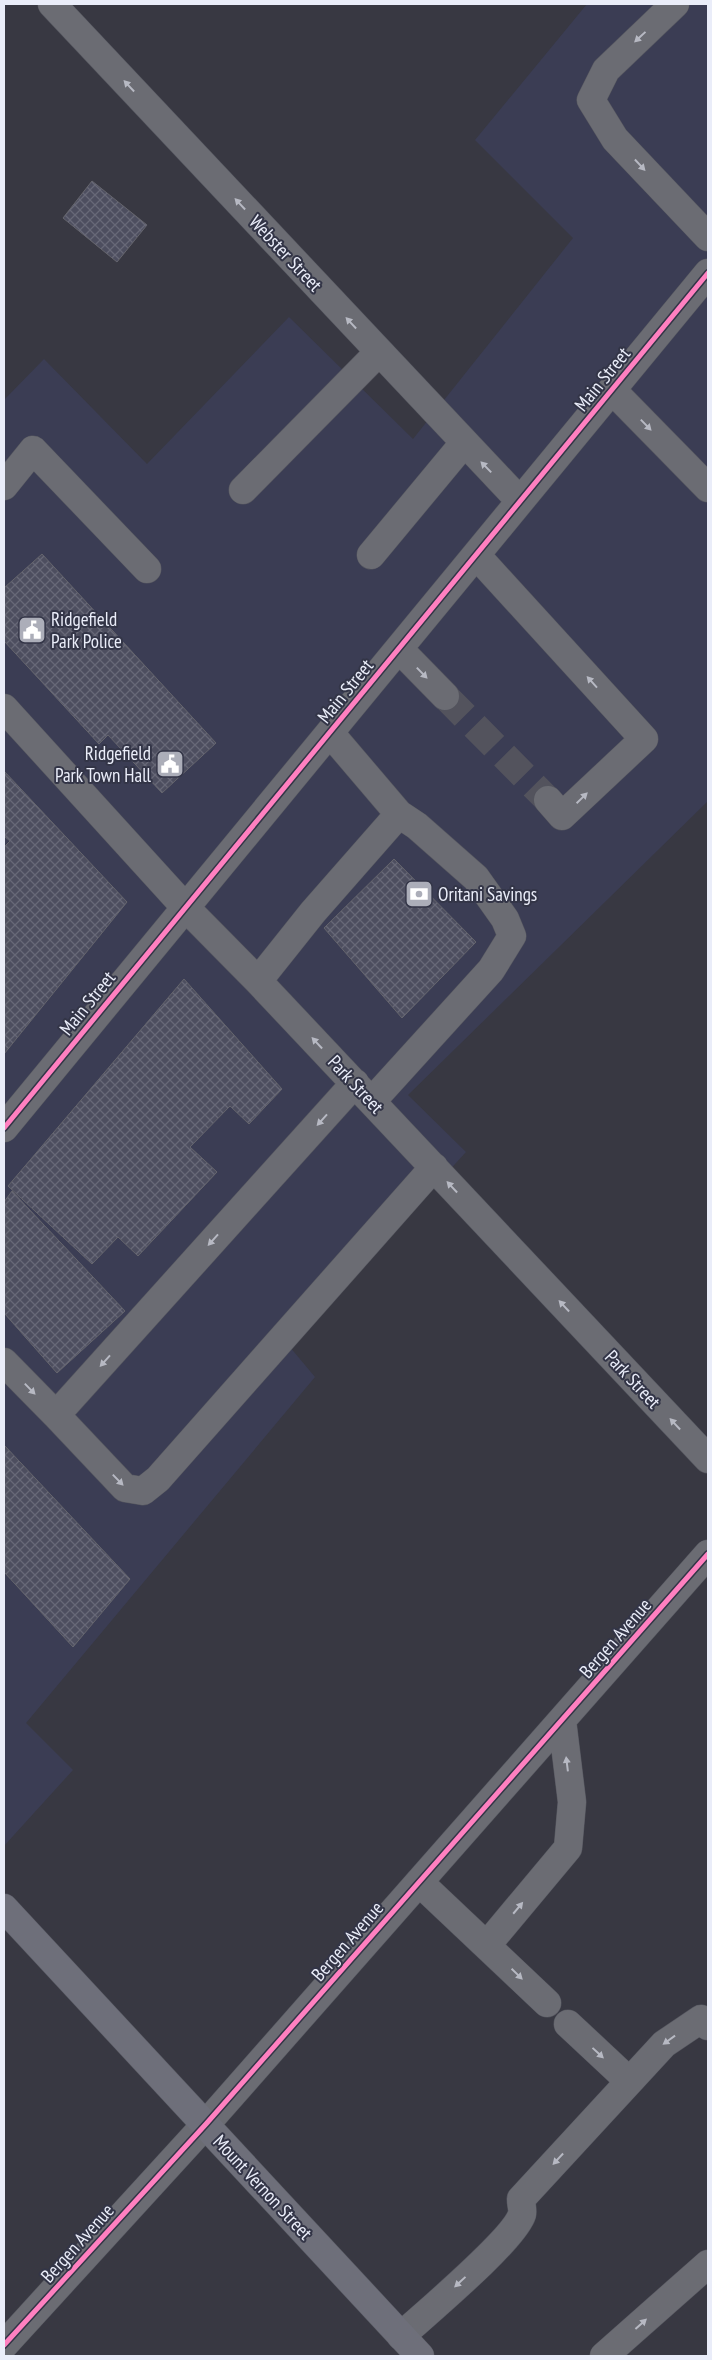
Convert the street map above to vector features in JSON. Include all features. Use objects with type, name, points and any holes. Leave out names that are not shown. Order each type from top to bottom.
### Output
[{"type":"main road","name":"Mount Vernon Street","points":[[4,1908],[420,2356]]},
{"type":"street","name":"Webster Street","points":[[52,4],[520,502]]},
{"type":"street","points":[[675,4],[606,70],[591,100],[615,139],[708,237]]},
{"type":"street","name":"Main Street","points":[[4,1128],[477,556],[708,273]]},
{"type":"street","points":[[243,490],[379,352]]},
{"type":"street","points":[[612,390],[708,488]]},
{"type":"street","points":[[371,555],[464,443]]},
{"type":"street","points":[[4,486],[33,450],[147,569]]},
{"type":"street","points":[[477,556],[644,738],[562,816],[548,800]]},
{"type":"street","points":[[399,649],[445,696]]},
{"type":"street","name":"Park Street","points":[[4,708],[185,907],[258,981],[434,1167],[708,1460]]},
{"type":"street","points":[[56,1415],[363,1092],[491,970],[512,936],[505,919],[476,878],[417,826],[399,814],[330,733]]},
{"type":"street","points":[[258,981],[313,912],[399,814]]},
{"type":"street","points":[[4,1362],[125,1488],[143,1491],[164,1471],[434,1167]]},
{"type":"street","name":"Bergen Avenue","points":[[4,2345],[206,2124],[708,1554]]},
{"type":"street","points":[[487,1945],[568,1848],[572,1802],[562,1720]]},
{"type":"street","points":[[419,1882],[547,2003]]},
{"type":"street","points":[[401,2336],[498,2246],[516,2226],[522,2213],[521,2199],[664,2044],[706,2019]]},
{"type":"street","points":[[568,2024],[629,2082]]},
{"type":"street","points":[[604,2356],[708,2264]]},
{"type":"shaded area","points":[[587,4],[708,4],[708,801],[408,1095],[466,1152],[289,1346],[315,1377],[26,1723],[73,1770],[4,1846],[4,400],[44,359],[147,464],[289,317],[413,439],[573,238],[475,140]]},
{"type":"building","points":[[92,181],[147,225],[117,262],[63,218]]},
{"type":"building","points":[[42,554],[216,743],[162,793],[108,735],[99,744],[4,641],[4,588]]},
{"type":"building","points":[[4,771],[127,902],[4,1054],[4,847],[10,841],[4,836]]},
{"type":"building","points":[[394,859],[476,942],[402,1018],[324,928]]},
{"type":"building","points":[[184,979],[282,1089],[249,1124],[230,1106],[190,1147],[217,1172],[138,1256],[118,1237],[92,1264],[8,1186]]},
{"type":"building","points":[[12,1191],[125,1311],[57,1373],[4,1313],[4,1202]]},
{"type":"building","points":[[4,1445],[130,1579],[73,1647],[4,1572]]},
{"type":"tunnel","points":[[445,696],[548,800]]},
{"type":"cycle path","points":[[4,1128],[708,273]]},
{"type":"cycle path","points":[[4,2345],[206,2124],[708,1554]]},
{"type":"place","name":"Ridgefield Park Police","points":[[32,630]]},
{"type":"place","name":"Ridgefield Park Town Hall","points":[[170,764]]},
{"type":"place","name":"Oritani Savings","points":[[419,894]]}]
